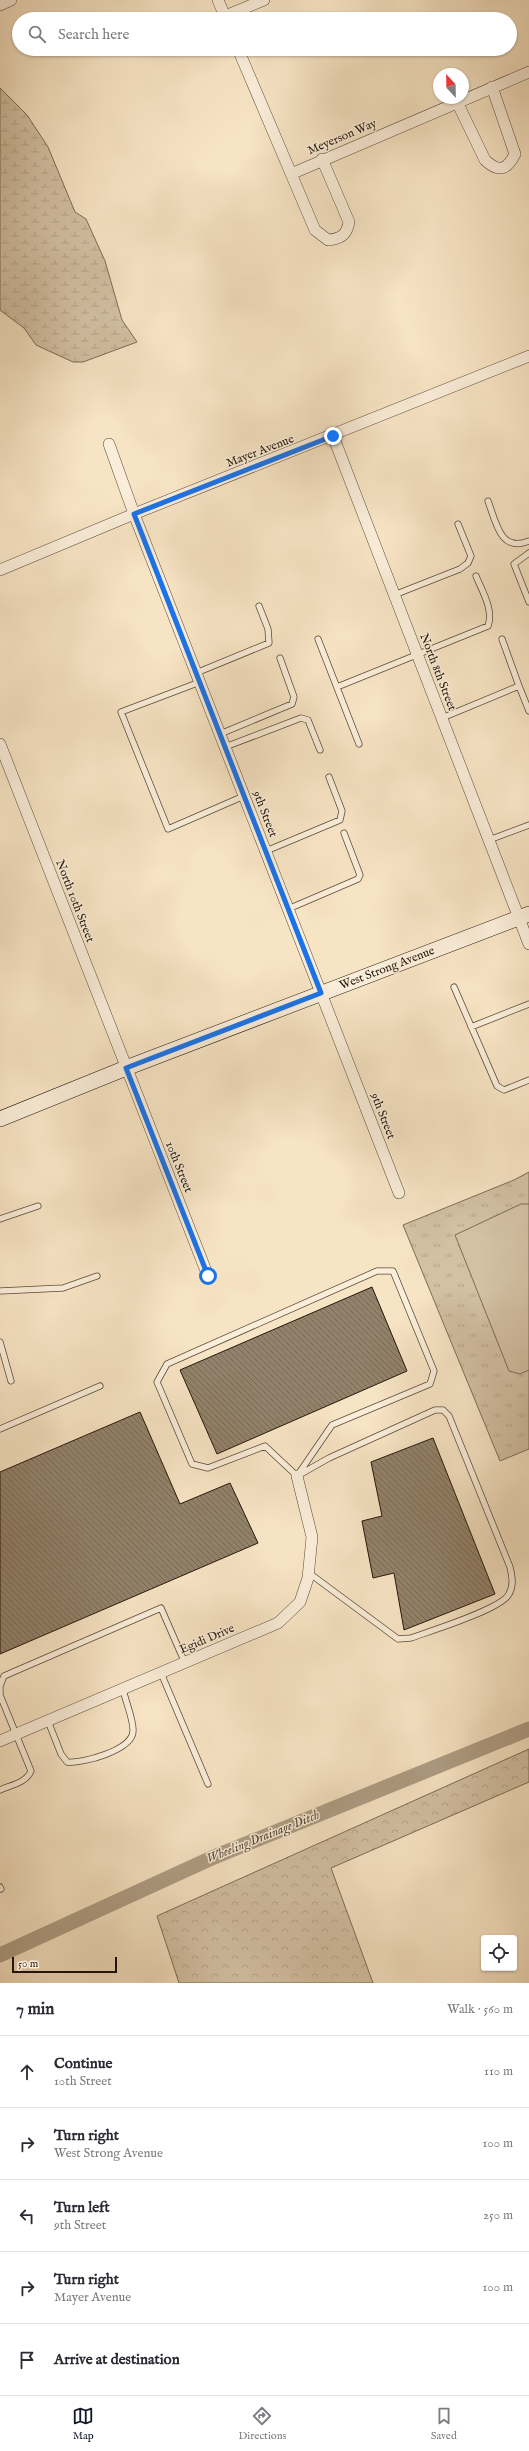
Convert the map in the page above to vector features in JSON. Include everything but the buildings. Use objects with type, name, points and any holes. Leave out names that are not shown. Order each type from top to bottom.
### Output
[{"type":"street","points":[[0,5],[11,0]]},
{"type":"street","points":[[218,0],[223,12]]},
{"type":"street","points":[[238,12],[264,0]]},
{"type":"street","points":[[241,56],[314,230],[328,240],[339,239],[347,231],[348,216],[322,159]]},
{"type":"street","name":"Meyerson Way","points":[[469,97],[529,72]]},
{"type":"street","points":[[458,104],[484,160],[492,167],[499,169],[506,166],[515,154],[492,86]]},
{"type":"street","name":"Meyerson Way","points":[[291,174],[322,159],[452,104]]},
{"type":"street","name":"Mayer Avenue","points":[[0,570],[134,514],[528,359]]},
{"type":"street","name":"North 8th Street","points":[[333,436],[488,840],[524,916],[529,944]]},
{"type":"street","name":"9th Street","points":[[109,444],[134,514],[399,1193]]},
{"type":"street","name":"North 10th Street","points":[[0,744],[126,1068]]},
{"type":"street","name":"West Strong Avenue","points":[[0,1119],[126,1068],[524,916]]},
{"type":"street","name":"10th Street","points":[[126,1068],[208,1276]]},
{"type":"street","name":"Egidi Drive","points":[[0,1741],[278,1623],[300,1602],[308,1572],[312,1537],[297,1476]]},
{"type":"lane","points":[[488,501],[502,535],[508,543],[516,545],[529,541]]},
{"type":"lane","points":[[394,595],[460,569],[468,563],[471,556],[458,524]]},
{"type":"lane","points":[[529,553],[514,564],[529,602]]},
{"type":"lane","points":[[337,687],[488,626],[491,618],[490,610],[476,576]]},
{"type":"lane","points":[[244,796],[168,829],[121,712],[198,678],[269,643],[268,629],[259,606]]},
{"type":"lane","points":[[318,638],[359,744]]},
{"type":"lane","points":[[502,639],[529,711]]},
{"type":"lane","points":[[220,734],[292,704],[294,697],[280,658]]},
{"type":"lane","points":[[442,718],[519,686]]},
{"type":"lane","points":[[225,747],[301,718],[308,720],[320,750]]},
{"type":"lane","points":[[266,851],[340,820],[342,811],[329,777]]},
{"type":"lane","points":[[488,840],[529,824]]},
{"type":"lane","points":[[288,909],[358,879],[360,875],[344,833]]},
{"type":"lane","points":[[454,987],[499,1088],[504,1090],[529,1080]]},
{"type":"lane","points":[[471,1027],[529,1004]]},
{"type":"lane","points":[[0,1219],[38,1206]]},
{"type":"lane","points":[[377,1271],[393,1271],[434,1371],[430,1384],[332,1425],[297,1476],[265,1446],[208,1468],[192,1464],[157,1382],[167,1364],[377,1271]]},
{"type":"lane","points":[[0,1291],[63,1288],[97,1276]]},
{"type":"lane","points":[[0,1342],[11,1381]]},
{"type":"lane","points":[[0,1429],[100,1386]]},
{"type":"lane","points":[[297,1476],[329,1458],[435,1410],[443,1410],[449,1416],[510,1567],[513,1582],[509,1595],[492,1607],[411,1638],[398,1639],[308,1572]]},
{"type":"lane","points":[[0,1790],[22,1781],[28,1777],[31,1771],[0,1696],[0,1687],[4,1676],[161,1608],[185,1663]]},
{"type":"lane","points":[[161,1673],[208,1784]]},
{"type":"lane","points":[[48,1721],[61,1754],[67,1762],[77,1763],[119,1748],[129,1742],[134,1732],[123,1689]]},
{"type":"green space","points":[[0,88],[27,115],[48,147],[75,212],[86,219],[105,261],[122,320],[137,342],[83,362],[73,362],[36,345],[24,328],[0,310]]},
{"type":"green space","points":[[529,1172],[529,1449],[500,1461],[403,1225],[514,1180]]},
{"type":"green space","points":[[521,1204],[529,1204],[529,1370],[520,1374],[509,1371],[455,1235]]},
{"type":"green space","points":[[529,1749],[529,1782],[331,1868],[373,1983],[179,1983],[157,1916]]},
{"type":"waterway","name":"Wheeling Drainage Ditch","points":[[0,1955],[214,1857],[529,1729]]},
{"type":"route","points":[[208,1276],[126,1068],[321,993],[134,514],[333,436]]}]
